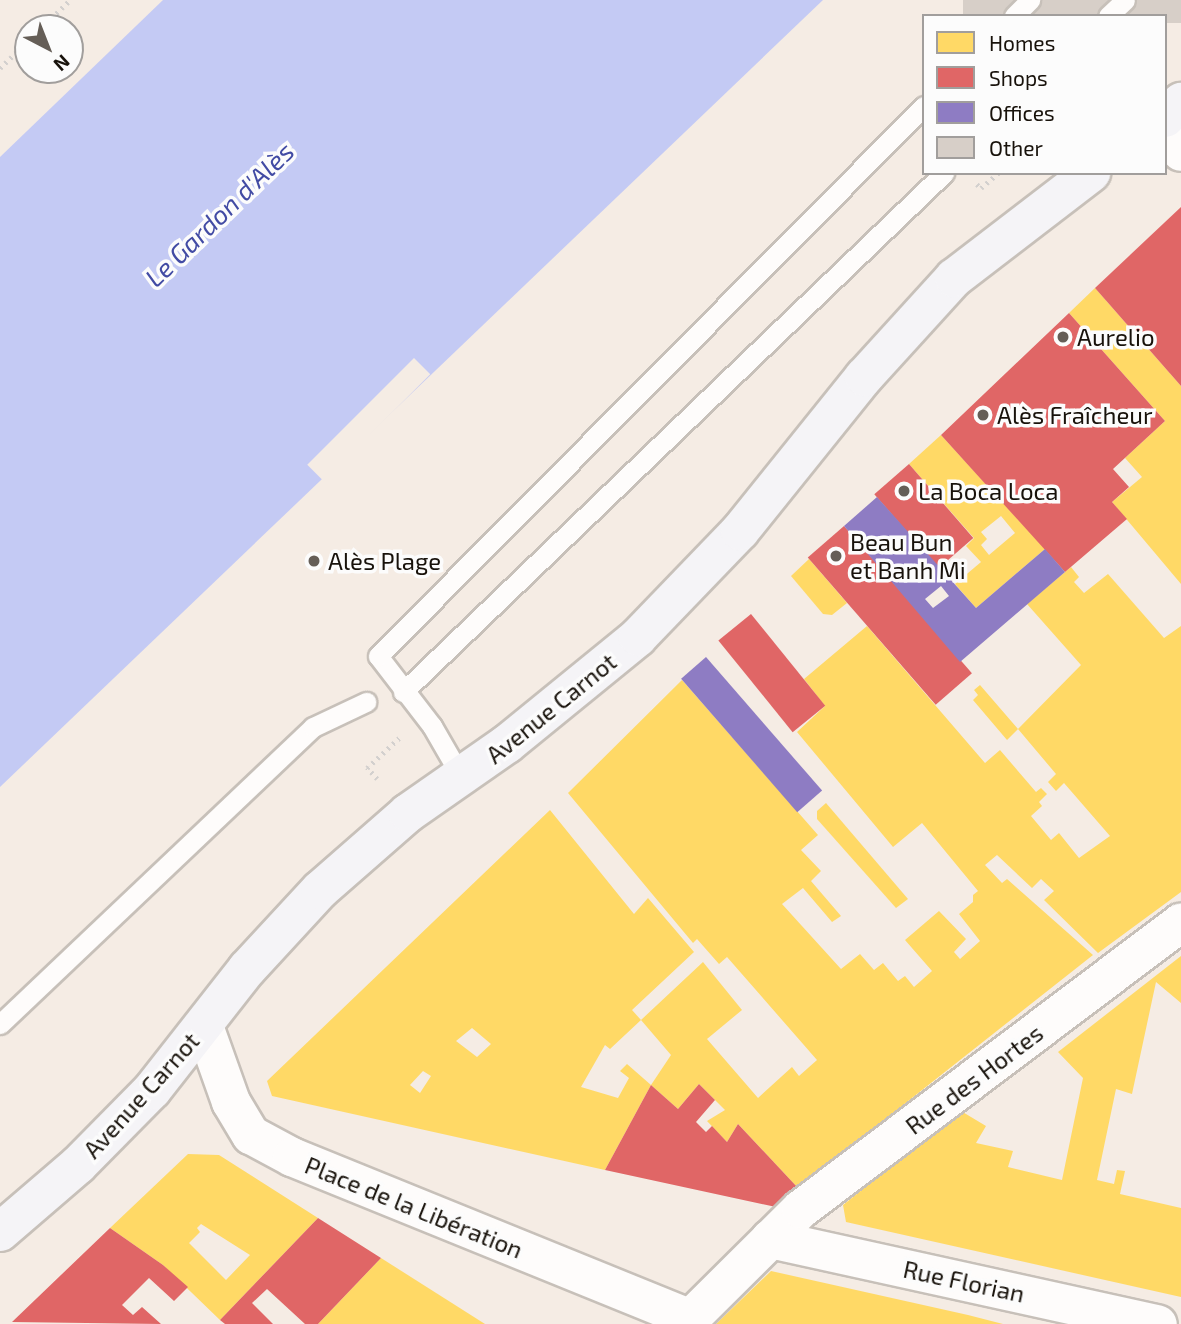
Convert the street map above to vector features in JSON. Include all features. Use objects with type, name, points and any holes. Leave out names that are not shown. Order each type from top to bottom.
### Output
[{"type":"main road","points":[[1167,119],[1181,102]]},
{"type":"main road","name":"Avenue Carnot","points":[[0,1231],[78,1165],[152,1090],[247,970],[320,890],[408,813],[462,778],[638,637],[740,531],[864,377],[954,278],[1088,175]]},
{"type":"street","points":[[1167,136],[1181,152]]},
{"type":"street","name":"Rue des Hortes","points":[[687,1321],[801,1209],[1181,923]]},
{"type":"street","name":"Place de la Libération","points":[[204,1026],[231,1102],[251,1135],[292,1157],[687,1321]]},
{"type":"street","name":"Rue Florian","points":[[770,1239],[1158,1324]]},
{"type":"lane","points":[[1016,14],[1030,0]]},
{"type":"lane","points":[[1110,14],[1125,0]]},
{"type":"lane","points":[[462,778],[432,726],[403,692],[378,656],[922,108]]},
{"type":"lane","points":[[403,692],[942,175]]},
{"type":"lane","points":[[0,1024],[313,727],[366,702]]},
{"type":"path","points":[[56,14],[70,0]]},
{"type":"path","points":[[0,68],[14,54]]},
{"type":"path","points":[[981,188],[996,175]]},
{"type":"path","points":[[368,768],[402,735]]},
{"type":"water","name":"Le Gardon d'Alès","points":[[163,0],[823,0],[0,787],[0,157],[76,84],[84,84],[84,76]]},
{"type":"pier","points":[[414,358],[430,374],[323,481],[307,465]]},
{"type":"building: Homes","points":[[1095,288],[1181,386],[1181,584],[1112,502],[1142,477],[1125,458],[1165,421],[1069,313]]},
{"type":"building: Homes","points":[[941,435],[1045,549],[976,608],[955,584],[981,562],[966,546],[974,538],[909,464]],"holes":[[[1001,516],[1015,533],[989,555],[981,545],[987,539],[981,532]]]},
{"type":"building: Homes","points":[[809,559],[847,603],[832,615],[823,614],[791,576]]},
{"type":"building: Homes","points":[[947,563],[953,569],[946,575],[941,568]]},
{"type":"building: Homes","points":[[1071,567],[1079,577],[1074,582],[1084,593],[1108,574],[1164,638],[1181,626],[1181,892],[1098,953],[1044,900],[1054,891],[1041,879],[1032,888],[997,855],[985,865],[1002,883],[1007,879],[1093,955],[798,1188],[738,1124],[727,1142],[707,1121],[725,1110],[699,1084],[678,1109],[651,1085],[671,1055],[641,1020],[703,962],[742,1010],[707,1039],[758,1098],[792,1067],[799,1076],[817,1060],[727,957],[719,964],[697,939],[693,943],[568,793],[682,680],[818,835],[801,850],[821,871],[811,881],[841,916],[832,922],[803,888],[782,904],[841,969],[860,954],[874,970],[883,963],[898,981],[905,976],[914,987],[932,971],[905,940],[939,911],[966,939],[954,952],[960,959],[980,941],[959,914],[973,902],[973,895],[978,891],[922,823],[893,847],[797,732],[825,706],[804,679],[867,626],[985,763],[1000,750],[1036,792],[1041,788],[1047,794],[1039,802],[1042,806],[1031,816],[1051,840],[1059,833],[1079,858],[1110,836],[1064,783],[1056,791],[1048,782],[1056,774],[1018,729],[1081,665],[1027,604]]},
{"type":"building: Homes","points":[[980,685],[1018,729],[1007,740],[973,700],[978,695],[974,690]]},
{"type":"building: Homes","points":[[826,803],[908,899],[896,908],[817,819],[817,811]]},
{"type":"building: Homes","points":[[550,810],[634,914],[648,898],[694,952],[632,1010],[641,1020],[610,1049],[605,1045],[581,1087],[618,1098],[629,1078],[620,1071],[627,1064],[651,1085],[605,1170],[272,1096],[267,1081]],"holes":[[[472,1028],[491,1044],[477,1057],[456,1041]],[[423,1071],[431,1076],[420,1093],[410,1085]]]},
{"type":"building: Homes","points":[[1181,956],[1181,1003],[1156,982],[1132,1094],[1116,1089],[1097,1180],[1114,1184],[1117,1170],[1125,1171],[1120,1194],[1181,1208],[1181,1297],[846,1222],[843,1205],[961,1111],[986,1126],[976,1143],[1013,1151],[1008,1167],[1062,1180],[1083,1078],[1058,1052]]},
{"type":"building: Homes","points":[[188,1154],[219,1155],[318,1218],[220,1320],[163,1265],[110,1228]],"holes":[[[201,1224],[250,1255],[226,1280],[189,1243],[200,1232],[197,1228]]]},
{"type":"building: Homes","points":[[381,1258],[485,1324],[318,1324]]},
{"type":"building: Homes","points":[[771,1271],[968,1315],[1003,1324],[716,1324]]},
{"type":"building: Shops","points":[[1181,207],[1181,386],[1095,288]]},
{"type":"building: Shops","points":[[1069,313],[1165,421],[1113,469],[1129,487],[1112,502],[1127,519],[1065,572],[941,435]]},
{"type":"building: Shops","points":[[909,464],[973,538],[939,568],[874,494]]},
{"type":"building: Shops","points":[[844,526],[972,673],[936,705],[808,557]]},
{"type":"building: Shops","points":[[751,614],[825,706],[793,732],[718,640]]},
{"type":"building: Shops","points":[[699,1084],[715,1100],[696,1122],[706,1132],[712,1126],[727,1142],[738,1124],[798,1188],[776,1207],[605,1170],[651,1085],[678,1109]]},
{"type":"building: Shops","points":[[318,1218],[381,1258],[318,1324],[305,1324],[267,1289],[252,1303],[273,1324],[225,1324],[220,1320]]},
{"type":"building: Shops","points":[[110,1228],[163,1265],[188,1287],[174,1301],[149,1278],[122,1305],[133,1315],[142,1307],[161,1324],[12,1322]]},
{"type":"building: Offices","points":[[877,497],[976,608],[1045,549],[1065,572],[960,662],[844,526]],"holes":[[[941,586],[949,596],[933,608],[925,599]]]},
{"type":"building: Offices","points":[[706,657],[822,791],[797,812],[681,679]]},
{"type":"building: Other","points":[[963,0],[1181,0],[1181,23],[1167,23],[1167,14],[963,14]]},
{"type":"place","name":"Aurelio","points":[[1063,337]]},
{"type":"place","name":"Alès Fraîcheur","points":[[983,415]]},
{"type":"place","name":"La Boca Loca","points":[[904,491]]},
{"type":"place","name":"Beau Bun et Banh Mi","points":[[836,556]]},
{"type":"place","name":"Alès Plage","points":[[314,561]]}]
